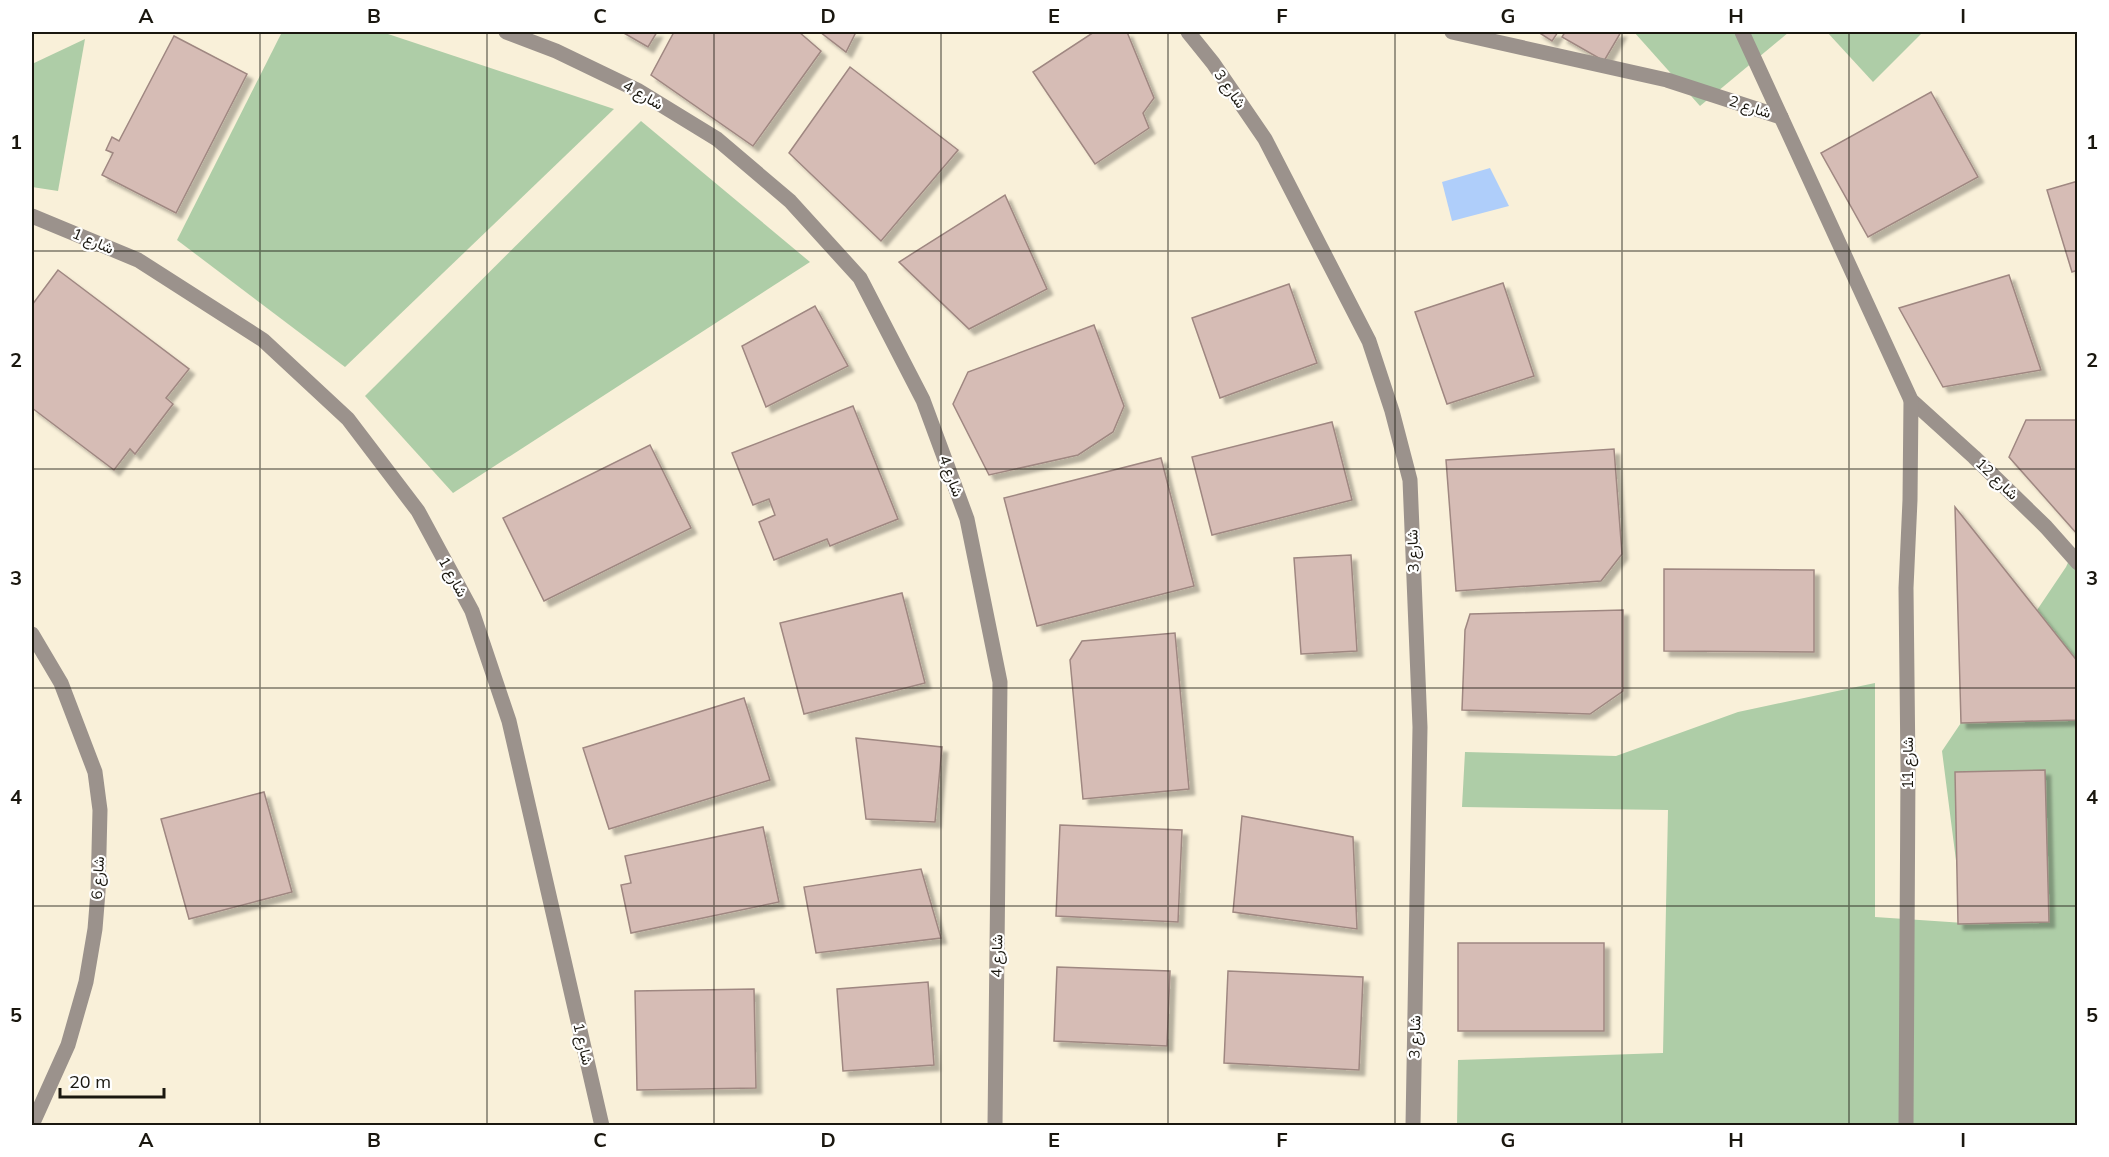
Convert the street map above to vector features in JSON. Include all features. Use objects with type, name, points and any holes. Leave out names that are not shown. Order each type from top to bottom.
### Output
[{"type":"street","name":"شارع 4","points":[[506,32],[556,51],[637,90],[717,140],[790,201],[860,278],[923,400],[967,519],[1000,682],[994,1125]]},
{"type":"street","name":"شارع 3","points":[[1188,32],[1213,63],[1265,139],[1369,342],[1392,411],[1410,480],[1420,727],[1413,1125]]},
{"type":"street","name":"شارع 2","points":[[1452,32],[1667,80],[1781,117],[1911,400]]},
{"type":"street","points":[[1742,32],[1781,117]]},
{"type":"street","name":"شارع 1","points":[[32,216],[138,260],[263,340],[348,419],[418,511],[472,611],[509,721],[602,1125]]},
{"type":"street","name":"شارع 12","points":[[1911,400],[2046,527],[2078,563]]},
{"type":"street","name":"شارع 11","points":[[1905,1125],[1908,769],[1906,588],[1911,400]]},
{"type":"street","name":"شارع 6","points":[[32,634],[61,682],[95,772],[100,810],[98,892],[86,982],[68,1045],[32,1125]]},
{"type":"green space","points":[[282,32],[382,32],[614,109],[345,367],[177,240]]},
{"type":"green space","points":[[1634,32],[1789,32],[1700,106]]},
{"type":"green space","points":[[1827,32],[1923,32],[1873,82]]},
{"type":"green space","points":[[85,39],[58,191],[32,187],[32,64]]},
{"type":"green space","points":[[641,121],[810,262],[453,493],[365,396]]},
{"type":"green space","points":[[2077,543],[2077,1125],[1457,1126],[1458,1060],[1663,1053],[1668,810],[1462,807],[1465,752],[1616,756],[1738,712],[1875,683],[1875,917],[1964,923],[1942,751],[2066,567]]},
{"type":"water","points":[[1490,168],[1509,206],[1452,221],[1442,182]]},
{"type":"building","points":[[622,32],[657,32],[648,47]]},
{"type":"building","points":[[674,32],[799,32],[821,51],[753,146],[651,75]]},
{"type":"building","points":[[820,32],[856,32],[846,52]]},
{"type":"building","points":[[1094,32],[1127,32],[1154,98],[1143,113],[1149,128],[1095,164],[1033,72]]},
{"type":"building","points":[[1538,32],[1558,32],[1552,41]]},
{"type":"building","points":[[1565,32],[1621,32],[1604,61],[1562,37]]},
{"type":"building","points":[[174,36],[247,74],[176,213],[102,175],[113,153],[106,150],[112,137],[119,141]]},
{"type":"building","points":[[850,67],[958,150],[881,241],[789,153]]},
{"type":"building","points":[[1931,92],[1978,177],[1868,237],[1821,153]]},
{"type":"building","points":[[2078,181],[2078,270],[2072,272],[2047,190]]},
{"type":"building","points":[[1005,195],[1047,289],[969,329],[899,262]]},
{"type":"building","points":[[58,270],[189,369],[166,398],[173,404],[135,454],[130,449],[114,470],[32,408],[32,305]]},
{"type":"building","points":[[2009,275],[2041,370],[1943,387],[1899,308]]},
{"type":"building","points":[[1503,283],[1534,376],[1447,404],[1415,312]]},
{"type":"building","points":[[1289,284],[1317,363],[1220,398],[1192,318]]},
{"type":"building","points":[[815,306],[848,366],[766,407],[742,346]]},
{"type":"building","points":[[1094,325],[1124,406],[1113,432],[1078,455],[989,475],[953,404],[968,372]]},
{"type":"building","points":[[853,406],[898,519],[830,546],[827,539],[774,560],[759,522],[775,515],[769,499],[753,505],[732,453]]},
{"type":"building","points":[[2026,420],[2078,420],[2078,535],[2009,457]]},
{"type":"building","points":[[1332,422],[1352,500],[1212,535],[1192,457]]},
{"type":"building","points":[[650,445],[691,528],[544,601],[503,518]]},
{"type":"building","points":[[1614,449],[1622,554],[1601,581],[1456,591],[1446,460]]},
{"type":"building","points":[[1161,458],[1194,586],[1037,626],[1004,498]]},
{"type":"building","points":[[1955,507],[2078,662],[2078,720],[1961,723]]},
{"type":"building","points":[[1351,555],[1357,651],[1301,654],[1294,558]]},
{"type":"building","points":[[1664,569],[1814,570],[1814,652],[1664,651]]},
{"type":"building","points":[[902,593],[925,683],[804,714],[780,623]]},
{"type":"building","points":[[1623,610],[1623,691],[1590,714],[1462,710],[1465,630],[1470,614]]},
{"type":"building","points":[[1175,633],[1189,789],[1083,799],[1070,660],[1082,641]]},
{"type":"building","points":[[744,698],[770,780],[609,829],[583,748]]},
{"type":"building","points":[[856,738],[942,747],[935,822],[866,819]]},
{"type":"building","points":[[2045,770],[2049,922],[1958,924],[1955,772]]},
{"type":"building","points":[[264,792],[292,892],[189,919],[161,819]]},
{"type":"building","points":[[1242,816],[1353,837],[1357,929],[1233,912]]},
{"type":"building","points":[[1060,825],[1182,830],[1178,922],[1056,916]]},
{"type":"building","points":[[763,827],[779,902],[631,933],[621,885],[631,883],[625,856]]},
{"type":"building","points":[[921,869],[941,938],[816,953],[804,887]]},
{"type":"building","points":[[1458,943],[1604,943],[1604,1031],[1458,1031]]},
{"type":"building","points":[[1057,967],[1170,971],[1167,1046],[1054,1041]]},
{"type":"building","points":[[1228,971],[1363,977],[1359,1070],[1224,1063]]},
{"type":"building","points":[[928,982],[934,1065],[843,1071],[837,989]]},
{"type":"building","points":[[754,989],[756,1088],[637,1090],[635,991]]}]
